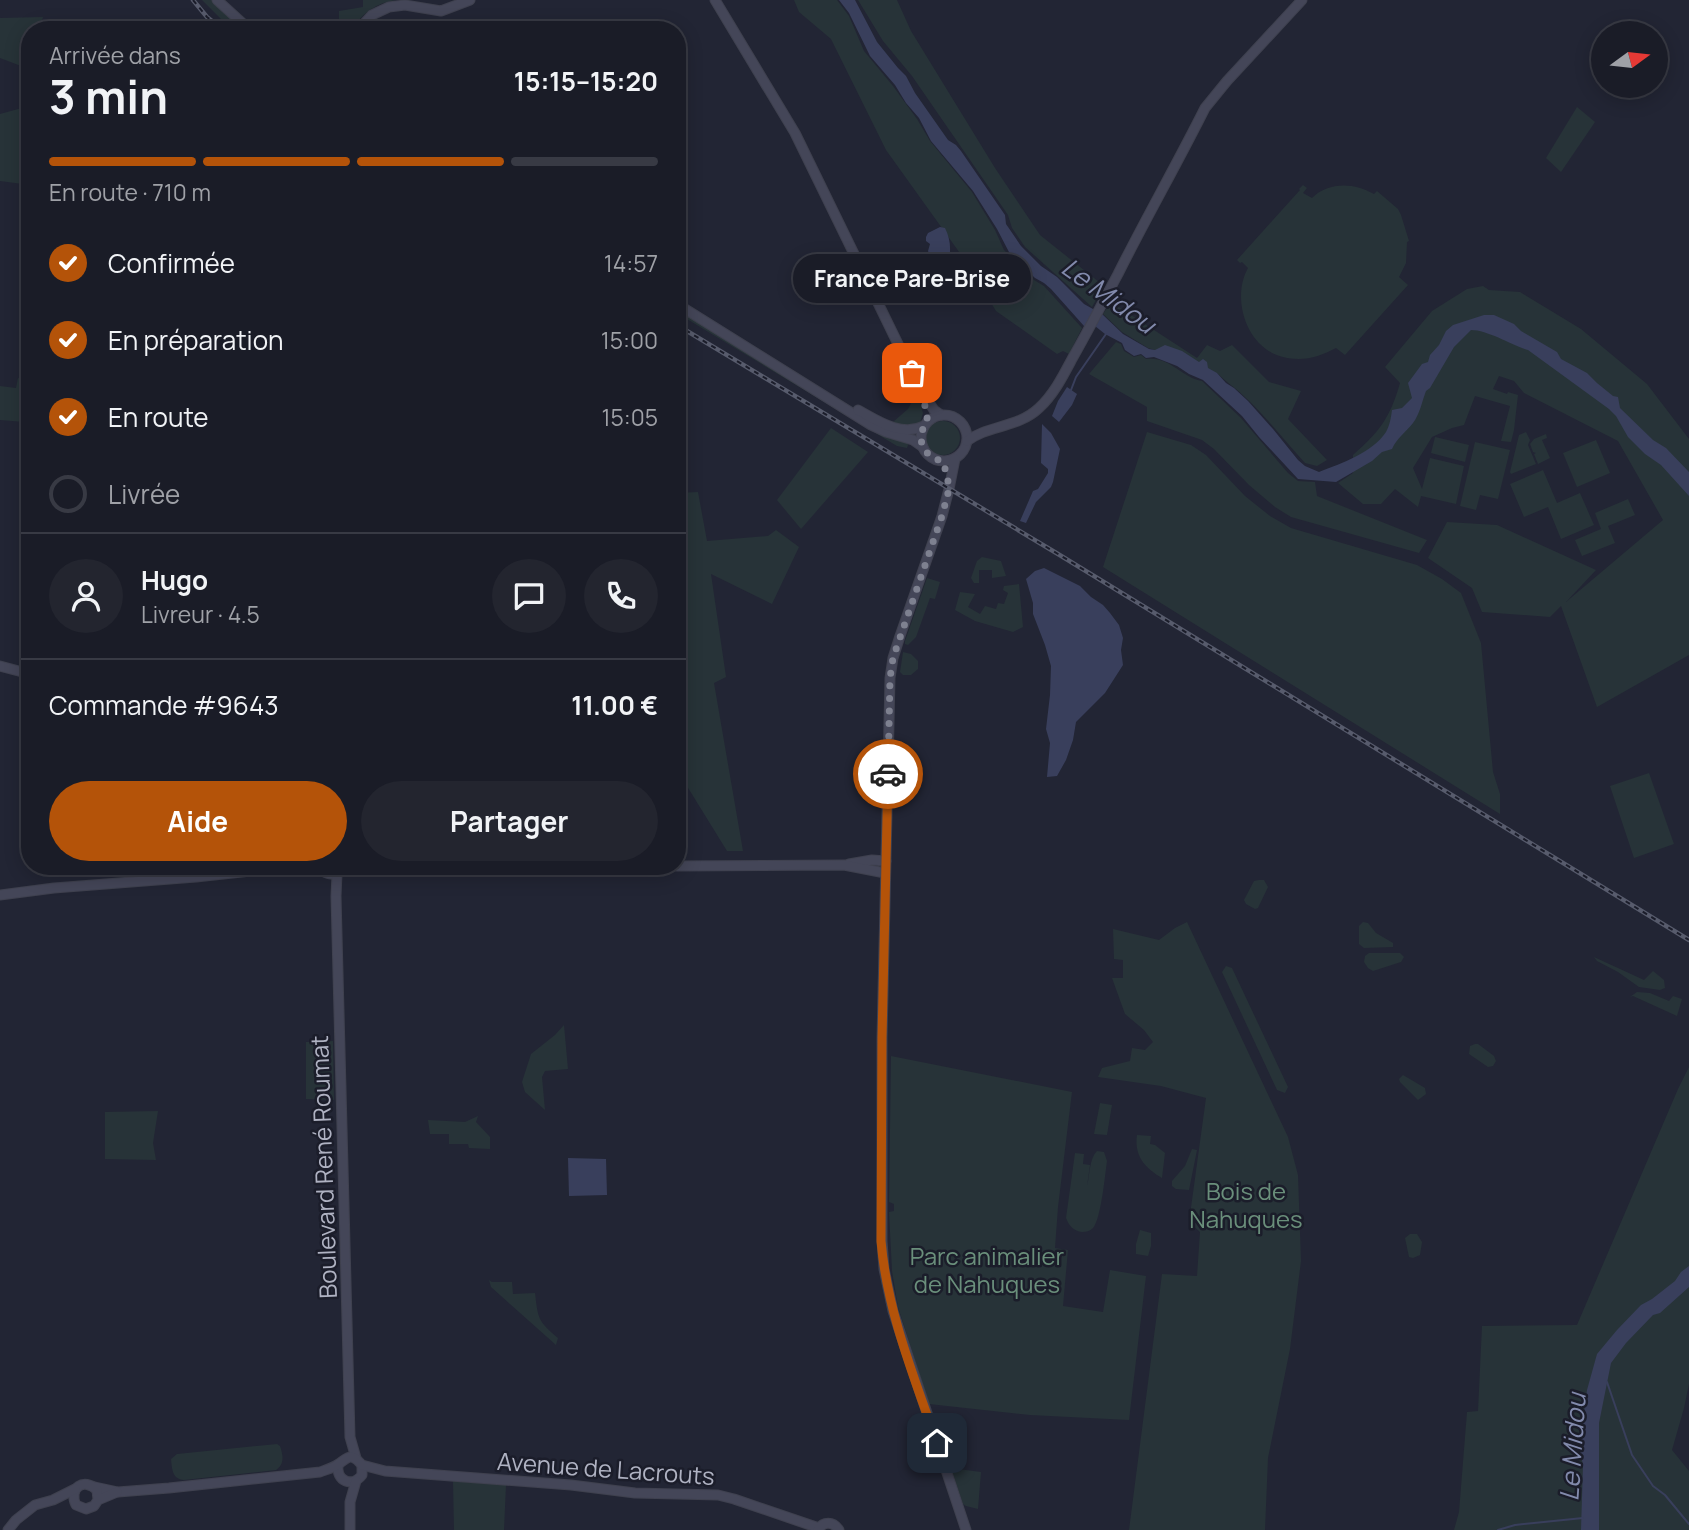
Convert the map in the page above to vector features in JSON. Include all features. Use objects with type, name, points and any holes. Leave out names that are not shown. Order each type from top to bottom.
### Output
[{"type":"street","points":[[217,0],[240,21]]},
{"type":"street","points":[[224,0],[246,21]]},
{"type":"street","points":[[366,21],[372,15],[389,7],[405,5],[442,11],[468,0]]},
{"type":"street","points":[[715,0],[795,133],[919,387],[934,410],[941,415],[956,418],[964,427],[967,441]]},
{"type":"street","points":[[686,310],[871,425],[912,440],[923,447],[931,457],[942,461],[955,458],[962,453],[967,441],[976,435],[1023,419],[1037,410],[1054,389],[1084,338],[1205,108],[1301,0]]},
{"type":"street","points":[[686,304],[894,428],[911,430],[926,424]]},
{"type":"street","points":[[919,387],[926,424]]},
{"type":"street","points":[[923,447],[921,436],[926,424],[941,415]]},
{"type":"street","points":[[964,427],[996,429]]},
{"type":"street","points":[[955,458],[942,516],[893,658],[890,678],[881,1241],[893,1311],[966,1530]]},
{"type":"street","points":[[942,461],[949,489]]},
{"type":"street","points":[[0,666],[21,672]]},
{"type":"street","points":[[872,860],[886,843]]},
{"type":"street","points":[[686,866],[844,865],[872,860],[886,861]]},
{"type":"street","points":[[844,865],[886,873]]},
{"type":"street","points":[[0,895],[195,875]]},
{"type":"street","name":"Boulevard René Roumat","points":[[334,875],[350,1437],[359,1470]]},
{"type":"street","name":"Boulevard René Roumat","points":[[341,1470],[350,1437]]},
{"type":"street","points":[[341,1470],[352,1482],[359,1470]]},
{"type":"street","points":[[341,1470],[350,1502],[350,1530]]},
{"type":"street","points":[[8,1530],[31,1508],[87,1484],[118,1492],[359,1470]]},
{"type":"street","points":[[350,1502],[359,1470]]},
{"type":"street","name":"Avenue de Lacrouts","points":[[359,1470],[571,1485],[635,1493],[718,1495],[818,1529],[829,1523],[839,1530]]},
{"type":"street","points":[[53,1500],[74,1502],[86,1509],[94,1506],[98,1500],[95,1488]]},
{"type":"street","points":[[74,1502],[75,1489]]},
{"type":"street","points":[[98,1500],[118,1492]]},
{"type":"green space","points":[[202,0],[214,0],[236,21],[223,21]]},
{"type":"green space","points":[[363,0],[396,0],[370,10],[359,21],[339,21],[339,11],[363,7]]},
{"type":"green space","points":[[794,0],[837,0],[849,16],[864,51],[893,86],[930,141],[972,192],[1004,250],[1034,280],[1044,286],[1082,328],[1069,354],[1063,351],[1057,354],[996,311],[967,263],[886,150],[831,39],[799,12]]},
{"type":"green space","points":[[858,0],[897,0],[911,31],[995,168],[1040,235],[1104,286],[1092,307],[1025,247],[1012,228],[1008,215],[912,76],[883,41]]},
{"type":"green space","points":[[43,17],[42,21],[21,21],[21,66],[0,58],[0,18]]},
{"type":"green space","points":[[1577,107],[1595,122],[1561,172],[1546,158]]},
{"type":"green space","points":[[21,108],[21,184],[0,181],[0,114]]},
{"type":"green space","points":[[1303,185],[1307,188],[1303,193],[1312,198],[1334,186],[1351,186],[1374,194],[1377,191],[1398,209],[1409,241],[1406,263],[1399,277],[1408,285],[1345,355],[1336,348],[1304,359],[1283,357],[1260,344],[1245,320],[1241,293],[1248,268],[1237,260]]},
{"type":"green space","points":[[1483,286],[1489,290],[1520,292],[1581,329],[1647,384],[1689,439],[1689,655],[1597,707],[1561,606],[1550,617],[1482,612],[1472,588],[1428,558],[1447,522],[1497,525],[1596,570],[1566,602],[1663,520],[1618,441],[1524,393],[1514,381],[1499,376],[1493,389],[1518,395],[1511,442],[1501,441],[1510,406],[1475,396],[1464,425],[1432,437],[1413,468],[1422,489],[1430,458],[1464,466],[1456,504],[1421,496],[1418,507],[1395,489],[1381,504],[1363,504],[1338,483],[1353,473],[1353,455],[1377,431],[1392,406],[1400,383],[1385,367],[1432,311],[1467,289]]},
{"type":"green space","points":[[1111,302],[1197,358],[1207,345],[1220,351],[1232,345],[1269,382],[1301,391],[1288,419],[1327,460],[1317,466],[1305,463],[1254,406],[1217,373],[1148,348],[1122,332],[1103,314]]},
{"type":"green space","points":[[686,313],[909,442],[907,448],[897,446],[686,318]]},
{"type":"green space","points":[[1116,342],[1134,357],[1141,355],[1146,359],[1162,361],[1202,381],[1241,418],[1298,481],[1315,482],[1317,496],[1427,540],[1419,553],[1291,517],[1249,485],[1202,440],[1147,421],[1147,407],[1089,374]]},
{"type":"green space","points":[[18,378],[21,379],[21,422],[0,420],[0,386],[16,388]]},
{"type":"green space","points":[[917,393],[923,413],[920,423],[906,426],[893,422],[908,409]]},
{"type":"green space","points":[[943,421],[955,426],[960,438],[955,450],[943,455],[931,450],[926,438],[931,426]]},
{"type":"green space","points":[[831,428],[868,452],[801,529],[777,500]]},
{"type":"green space","points":[[1147,432],[1191,445],[1206,455],[1245,496],[1270,516],[1291,528],[1417,565],[1461,593],[1481,643],[1493,772],[1500,794],[1500,814],[1103,567]]},
{"type":"green space","points":[[1526,432],[1536,464],[1511,474],[1519,435]]},
{"type":"green space","points":[[1546,434],[1547,438],[1542,440],[1550,458],[1538,464],[1534,454],[1536,453],[1530,444],[1534,439]]},
{"type":"green space","points":[[1435,437],[1469,445],[1465,462],[1431,453]]},
{"type":"green space","points":[[1596,440],[1610,473],[1577,487],[1563,453]]},
{"type":"green space","points":[[1475,442],[1510,450],[1498,499],[1480,495],[1476,510],[1460,506]]},
{"type":"green space","points":[[1543,470],[1557,503],[1580,493],[1594,525],[1561,539],[1548,507],[1524,517],[1510,484]]},
{"type":"green space","points":[[698,492],[707,541],[768,536],[776,530],[799,547],[772,604],[711,574],[726,677],[714,683],[743,851],[727,851],[686,785],[686,493]]},
{"type":"green space","points":[[1628,499],[1635,515],[1608,526],[1615,543],[1582,556],[1575,540],[1601,529],[1595,513]]},
{"type":"green space","points":[[982,557],[1001,561],[1006,576],[992,578],[992,570],[979,570],[979,583],[974,583],[971,578],[977,561]]},
{"type":"green space","points":[[927,578],[940,582],[935,599],[930,598],[916,637],[908,645],[905,641]]},
{"type":"green space","points":[[1019,584],[1023,627],[1013,632],[975,621],[955,610],[960,592],[975,594],[968,607],[980,614],[985,606],[996,609],[998,603],[1004,604],[1008,593],[1003,590],[1004,586]]},
{"type":"green space","points":[[903,652],[911,654],[918,661],[918,669],[911,675],[903,675],[900,672]]},
{"type":"green space","points":[[1649,773],[1674,844],[1634,858],[1610,786]]},
{"type":"green space","points":[[1264,880],[1268,887],[1255,909],[1244,900],[1254,881]]},
{"type":"green space","name":"Bois de Nahuques","points":[[1187,922],[1288,1137],[1298,1175],[1301,1261],[1290,1349],[1268,1458],[1265,1530],[1129,1530],[1162,1274],[1197,1276],[1200,1232],[1189,1222],[1206,1098],[1161,1086],[1098,1077],[1102,1068],[1130,1061],[1132,1048],[1145,1050],[1153,1042],[1144,1030],[1125,1014],[1112,978],[1123,978],[1123,960],[1114,959],[1113,929],[1159,940]]},
{"type":"green space","points":[[1363,922],[1393,943],[1393,947],[1364,948],[1359,944],[1359,926]]},
{"type":"green space","points":[[1369,953],[1400,953],[1404,957],[1401,962],[1373,971],[1364,962]]},
{"type":"green space","points":[[1594,957],[1644,980],[1653,971],[1664,980],[1665,988],[1660,990],[1639,987]]},
{"type":"green space","points":[[1226,966],[1232,968],[1288,1087],[1285,1093],[1277,1090],[1222,972]]},
{"type":"green space","points":[[1637,992],[1650,993],[1669,1001],[1673,996],[1682,999],[1677,1016],[1630,997]]},
{"type":"green space","points":[[564,1025],[568,1069],[545,1071],[542,1077],[545,1110],[525,1092],[522,1082],[531,1054]]},
{"type":"green space","points":[[333,1041],[334,1100],[306,1099],[306,1042]]},
{"type":"green space","points":[[1475,1044],[1494,1056],[1496,1061],[1493,1066],[1488,1067],[1469,1054],[1470,1046]]},
{"type":"green space","name":"Parc animalier de Nahuques","points":[[891,1056],[1072,1092],[1055,1248],[1068,1250],[1063,1306],[1103,1312],[1110,1270],[1146,1276],[1129,1420],[1030,1415],[929,1404],[898,1307],[892,1271],[889,1212],[894,1211],[894,1204],[889,1202]]},
{"type":"green space","points":[[1689,1067],[1689,1384],[1672,1450],[1689,1471],[1689,1530],[1454,1530],[1459,1512],[1467,1412],[1478,1411],[1482,1326],[1577,1325]]},
{"type":"green space","points":[[1403,1075],[1425,1088],[1426,1094],[1418,1100],[1400,1082],[1399,1079]]},
{"type":"green space","points":[[1100,1103],[1112,1105],[1107,1135],[1094,1134]]},
{"type":"green space","points":[[158,1111],[153,1143],[156,1160],[105,1159],[105,1112]]},
{"type":"green space","points":[[478,1116],[476,1122],[490,1137],[490,1149],[469,1148],[468,1144],[449,1144],[449,1134],[430,1134],[428,1120],[465,1122]]},
{"type":"green space","points":[[1137,1135],[1151,1136],[1150,1144],[1165,1153],[1162,1178],[1142,1161],[1137,1149]]},
{"type":"green space","points":[[1192,1149],[1197,1150],[1189,1190],[1176,1189],[1172,1186],[1172,1181],[1185,1166]]},
{"type":"green space","points":[[1097,1151],[1104,1152],[1107,1161],[1100,1207],[1093,1228],[1082,1232],[1072,1228],[1066,1218],[1075,1153],[1084,1154],[1083,1164],[1090,1165],[1087,1186],[1091,1163]]},
{"type":"green space","points":[[1140,1230],[1151,1233],[1148,1256],[1136,1254]]},
{"type":"green space","points":[[1410,1234],[1417,1234],[1422,1242],[1420,1255],[1413,1258],[1409,1257],[1405,1238]]},
{"type":"green space","points":[[489,1280],[512,1282],[513,1294],[535,1293],[540,1319],[558,1338],[556,1345],[491,1287]]},
{"type":"green space","points":[[277,1444],[280,1446],[282,1459],[276,1470],[184,1480],[177,1478],[172,1470],[171,1459],[177,1454]]},
{"type":"green space","points":[[951,1468],[981,1472],[978,1509],[963,1504]]},
{"type":"green space","points":[[453,1481],[506,1485],[504,1530],[454,1530]]},
{"type":"water","points":[[839,0],[855,0],[877,42],[906,76],[948,140],[961,151],[1005,215],[1006,224],[1021,246],[1041,266],[1123,334],[1149,349],[1155,350],[1165,345],[1182,351],[1199,362],[1203,359],[1207,362],[1208,368],[1248,401],[1305,466],[1319,472],[1373,446],[1386,432],[1392,410],[1402,408],[1412,398],[1408,383],[1422,364],[1428,362],[1446,331],[1453,325],[1484,315],[1494,315],[1514,324],[1557,352],[1561,359],[1587,373],[1613,396],[1618,397],[1620,408],[1689,472],[1689,496],[1661,465],[1628,437],[1609,409],[1528,350],[1485,332],[1471,330],[1454,347],[1426,391],[1415,419],[1392,449],[1382,452],[1336,482],[1298,479],[1242,416],[1203,380],[1154,357],[1146,358],[1141,354],[1134,356],[1125,350],[1122,343],[1095,326],[1084,326],[1051,289],[1010,254],[973,191],[931,141],[919,118],[870,56],[849,13]]},
{"type":"water","points":[[940,227],[945,228],[950,247],[947,266],[939,277],[928,251],[930,244],[926,237]]},
{"type":"water","points":[[1067,387],[1077,394],[1059,422],[1052,416]]},
{"type":"water","points":[[1042,424],[1060,449],[1051,487],[1036,502],[1026,523],[1020,521],[1033,491],[1038,489],[1048,473],[1048,469],[1041,463]]},
{"type":"water","points":[[1044,568],[1080,586],[1103,605],[1119,625],[1123,638],[1123,665],[1105,693],[1076,722],[1066,760],[1057,776],[1047,777],[1050,743],[1046,729],[1051,666],[1033,614],[1033,603],[1026,579],[1035,571]]},
{"type":"water","points":[[568,1158],[606,1159],[607,1195],[569,1196]]},
{"type":"water","points":[[1689,1266],[1689,1287],[1660,1313],[1653,1315],[1611,1363],[1599,1423],[1599,1530],[1581,1530],[1583,1465],[1578,1442],[1587,1390],[1597,1354],[1641,1305],[1675,1281]]},
{"type":"waterway","points":[[1071,390],[1076,377],[1106,334]]},
{"type":"waterway","points":[[1607,1382],[1632,1455],[1653,1486],[1665,1495],[1689,1524]]},
{"type":"waterway","points":[[1498,1530],[1515,1525],[1583,1518]]},
{"type":"railway","points":[[193,0],[212,21]]},
{"type":"railway","points":[[686,330],[1058,554],[1689,940]]},
{"type":"way so far","points":[[888,774],[890,678],[893,658],[949,489],[942,461],[926,453],[921,442],[922,431],[928,422],[924,402],[912,373]]},
{"type":"place","name":"France Pare-Brise","points":[[912,373]]},
{"type":"route","points":[[888,774],[881,1241],[893,1311],[937,1443]]},
{"type":"water label","name":"Le Midou","points":[[1109,295]]},
{"type":"water label","name":"Le Midou","points":[[1572,1447]]}]
